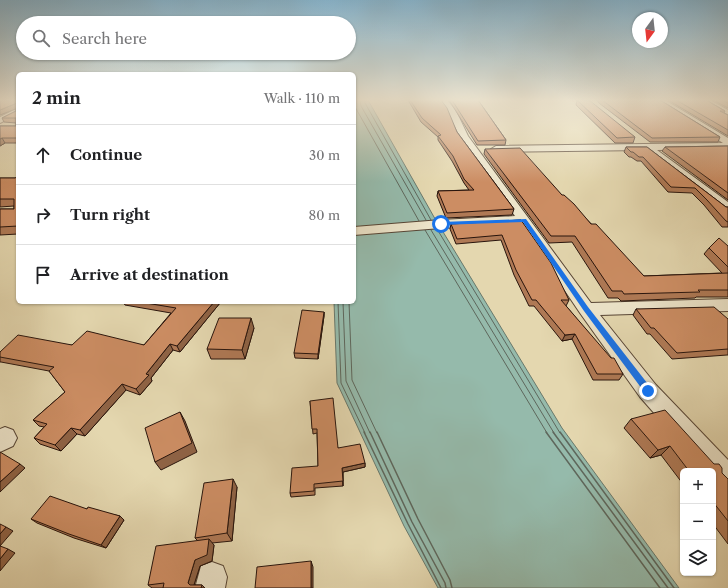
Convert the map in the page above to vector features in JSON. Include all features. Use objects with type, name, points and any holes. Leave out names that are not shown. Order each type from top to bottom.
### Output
[{"type":"street","points":[[459,127],[463,136],[586,309],[648,391],[728,478]]},
{"type":"street","points":[[704,127],[728,142]]},
{"type":"street","points":[[633,137],[728,208]]},
{"type":"street","points":[[473,150],[728,146]]},
{"type":"street","points":[[356,230],[524,220]]},
{"type":"street","points":[[586,309],[728,305]]},
{"type":"water","points":[[356,127],[383,127],[434,217],[562,428],[679,588],[438,588],[404,526],[337,383],[334,304],[356,304]]},
{"type":"building","points":[[0,127],[16,127],[16,138],[0,139]]},
{"type":"building","points":[[433,127],[455,127],[514,209],[447,213],[438,191],[474,190],[464,179],[453,156],[438,136],[441,135]]},
{"type":"building","points":[[469,127],[497,127],[506,140],[478,141]]},
{"type":"building","points":[[606,127],[623,127],[635,137],[617,138]]},
{"type":"building","points":[[638,127],[704,127],[720,137],[652,138]]},
{"type":"building","points":[[728,146],[728,193],[665,147]]},
{"type":"building","points":[[626,147],[647,147],[728,207],[728,222],[695,188],[671,187],[643,157],[639,157]]},
{"type":"building","points":[[520,148],[562,195],[574,204],[591,224],[596,224],[644,276],[728,273],[728,290],[624,294],[622,291],[612,291],[575,236],[551,236],[485,149]]},
{"type":"building","points":[[0,178],[15,178],[16,226],[0,227],[0,209],[14,209],[14,199],[0,199]]},
{"type":"building","points":[[521,220],[551,263],[569,300],[561,300],[611,358],[614,358],[623,374],[597,374],[575,334],[565,335],[536,300],[532,300],[516,270],[502,235],[457,239],[451,224]]},
{"type":"building","points":[[719,238],[728,246],[728,267],[709,248]]},
{"type":"building","points":[[152,304],[212,304],[177,346],[170,344],[146,374],[149,375],[136,389],[122,384],[80,430],[71,428],[55,445],[34,438],[47,424],[33,420],[65,392],[49,371],[54,367],[0,357],[0,352],[18,335],[72,345],[87,331],[144,345],[176,308]]},
{"type":"building","points":[[714,307],[728,319],[728,349],[677,353],[654,328],[651,328],[636,309]]},
{"type":"building","points":[[302,310],[324,312],[318,354],[294,353]]},
{"type":"building","points":[[219,318],[251,318],[242,350],[207,349]]},
{"type":"building","points":[[333,398],[338,448],[360,444],[365,463],[342,468],[343,481],[314,484],[314,491],[290,493],[292,468],[318,466],[317,429],[312,429],[310,401]]},
{"type":"building","points":[[665,410],[714,464],[719,464],[722,468],[722,473],[728,479],[728,521],[716,506],[716,468],[687,468],[670,446],[658,450],[631,419]]},
{"type":"building","points":[[180,412],[192,443],[155,462],[145,428]]},
{"type":"building","points":[[0,452],[20,464],[0,482]]},
{"type":"building","points":[[233,479],[227,533],[195,538],[204,483]]},
{"type":"building","points":[[50,496],[87,509],[88,507],[120,516],[101,545],[31,519]]},
{"type":"building","points":[[0,524],[6,527],[0,534]]},
{"type":"building","points":[[209,539],[207,555],[195,560],[188,583],[190,585],[202,585],[201,588],[163,588],[164,583],[148,585],[156,546]]},
{"type":"building","points":[[0,546],[8,549],[0,559]]},
{"type":"building","points":[[311,561],[311,588],[255,588],[257,567]]},
{"type":"route","points":[[441,224],[524,220],[586,309],[648,391]]}]
